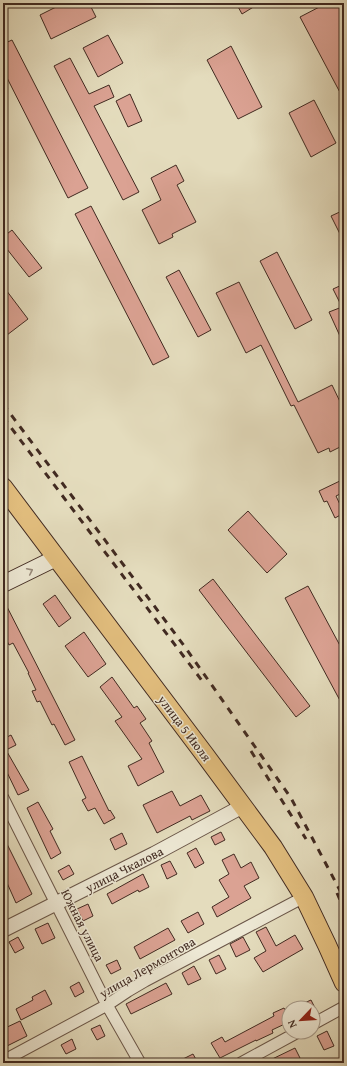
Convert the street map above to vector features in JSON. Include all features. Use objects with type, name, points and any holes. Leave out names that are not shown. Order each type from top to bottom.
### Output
[{"type":"highway","name":"улица 5 Июля","points":[[3,487],[273,847],[304,897],[344,983]]},
{"type":"main road","points":[[3,584],[56,558]]},
{"type":"street","name":"Южная улица","points":[[3,798],[107,1005],[140,1063]]},
{"type":"street","name":"улица Чкалова","points":[[3,930],[56,904],[243,806]]},
{"type":"street","name":"улица Лермонтова","points":[[3,1060],[107,1005],[145,981],[304,897]]},
{"type":"street","points":[[321,1020],[344,1007]]},
{"type":"street","points":[[241,1063],[283,1040]]},
{"type":"building","points":[[64,3],[89,3],[96,17],[51,39],[40,15]]},
{"type":"building","points":[[236,3],[260,3],[242,14]]},
{"type":"building","points":[[327,3],[344,3],[344,100],[300,17]]},
{"type":"building","points":[[108,35],[123,63],[98,77],[83,48]]},
{"type":"building","points":[[12,40],[88,188],[68,198],[3,70],[3,44]]},
{"type":"building","points":[[231,46],[262,107],[238,119],[207,60]]},
{"type":"building","points":[[70,58],[89,94],[109,85],[114,97],[94,106],[139,192],[123,200],[54,66]]},
{"type":"building","points":[[130,94],[142,121],[128,127],[116,101]]},
{"type":"building","points":[[314,100],[336,143],[311,157],[289,113]]},
{"type":"building","points":[[176,165],[184,181],[177,185],[196,222],[172,234],[173,237],[159,244],[142,210],[161,200],[151,178]]},
{"type":"building","points":[[91,206],[169,357],[153,365],[75,214]]},
{"type":"building","points":[[344,210],[344,242],[331,216]]},
{"type":"building","points":[[12,230],[42,268],[29,277],[3,244],[3,237]]},
{"type":"building","points":[[277,252],[312,320],[295,329],[260,261]]},
{"type":"building","points":[[179,270],[211,330],[198,337],[166,277]]},
{"type":"building","points":[[239,282],[298,402],[332,385],[344,410],[344,445],[330,452],[329,448],[318,453],[294,405],[291,406],[261,345],[246,353],[216,293]]},
{"type":"building","points":[[344,284],[344,345],[329,312],[342,307],[333,289]]},
{"type":"building","points":[[3,286],[28,319],[7,335],[3,329]]},
{"type":"building","points":[[344,479],[344,492],[336,496],[344,513],[335,518],[327,501],[324,502],[319,491]]},
{"type":"building","points":[[248,511],[287,554],[267,573],[228,530]]},
{"type":"building","points":[[213,579],[310,706],[296,717],[199,590]]},
{"type":"building","points":[[308,586],[344,653],[344,708],[285,598]]},
{"type":"building","points":[[55,595],[71,618],[59,627],[43,604]]},
{"type":"building","points":[[3,599],[75,740],[65,745],[54,724],[52,725],[40,701],[37,702],[32,691],[36,690],[13,643],[9,645],[3,633]]},
{"type":"building","points":[[84,632],[106,664],[88,677],[65,646]]},
{"type":"building","points":[[112,677],[134,708],[137,706],[146,719],[140,723],[152,741],[149,743],[164,772],[138,786],[128,766],[142,759],[115,721],[122,717],[100,687]]},
{"type":"building","points":[[11,735],[16,745],[6,750],[29,790],[18,795],[3,764],[3,739]]},
{"type":"building","points":[[82,756],[109,811],[110,810],[115,818],[104,824],[95,808],[88,811],[82,800],[86,798],[69,762]]},
{"type":"building","points":[[172,791],[180,806],[201,795],[210,811],[192,820],[190,816],[157,833],[143,805]]},
{"type":"building","points":[[38,802],[53,829],[50,831],[61,853],[51,859],[27,808]]},
{"type":"building","points":[[221,832],[225,840],[215,845],[211,837]]},
{"type":"building","points":[[122,833],[127,844],[115,850],[110,839]]},
{"type":"building","points":[[3,836],[32,894],[16,903],[3,874]]},
{"type":"building","points":[[196,848],[204,863],[195,868],[187,853]]},
{"type":"building","points":[[234,854],[241,868],[251,862],[259,878],[244,886],[251,898],[217,917],[212,907],[229,897],[219,880],[229,874],[222,860]]},
{"type":"building","points":[[170,861],[177,874],[167,879],[161,865]]},
{"type":"building","points":[[69,865],[74,874],[63,880],[58,871]]},
{"type":"building","points":[[143,874],[149,887],[139,892],[138,890],[112,904],[107,894]]},
{"type":"building","points":[[88,904],[93,916],[83,921],[77,909]]},
{"type":"building","points":[[198,912],[204,924],[188,933],[181,921]]},
{"type":"building","points":[[48,923],[55,938],[42,944],[35,929]]},
{"type":"building","points":[[266,927],[276,946],[295,935],[303,949],[263,972],[254,958],[266,951],[256,932]]},
{"type":"building","points":[[168,928],[175,940],[140,959],[134,947]]},
{"type":"building","points":[[18,937],[24,948],[15,953],[9,942]]},
{"type":"building","points":[[243,937],[250,950],[236,957],[230,944]]},
{"type":"building","points":[[219,955],[226,969],[216,974],[209,960]]},
{"type":"building","points":[[117,960],[121,969],[111,974],[106,965]]},
{"type":"building","points":[[194,966],[201,979],[188,985],[182,973]]},
{"type":"building","points":[[79,982],[84,992],[75,997],[70,987]]},
{"type":"building","points":[[166,983],[172,994],[131,1014],[126,1004]]},
{"type":"building","points":[[45,990],[52,1004],[21,1020],[16,1009],[33,1000],[32,997]]},
{"type":"building","points":[[281,1009],[281,1026],[272,1030],[273,1033],[220,1058],[211,1043],[222,1037],[225,1042],[274,1016],[273,1013]]},
{"type":"building","points":[[20,1021],[27,1036],[3,1048],[3,1029]]},
{"type":"building","points":[[100,1025],[105,1036],[97,1040],[91,1029]]},
{"type":"building","points":[[327,1031],[334,1046],[324,1050],[319,1040],[321,1040],[321,1034]]},
{"type":"building","points":[[72,1039],[76,1049],[66,1054],[61,1045]]},
{"type":"building","points":[[295,1048],[300,1058],[290,1063],[264,1063]]},
{"type":"building","points":[[193,1054],[198,1063],[175,1063]]},
{"type":"railway","points":[[3,404],[185,647],[291,798],[344,898]]},
{"type":"railway","points":[[3,417],[203,682]]},
{"type":"railway","points":[[251,751],[306,839]]},
{"type":"railway","points":[[337,893],[344,909]]}]
